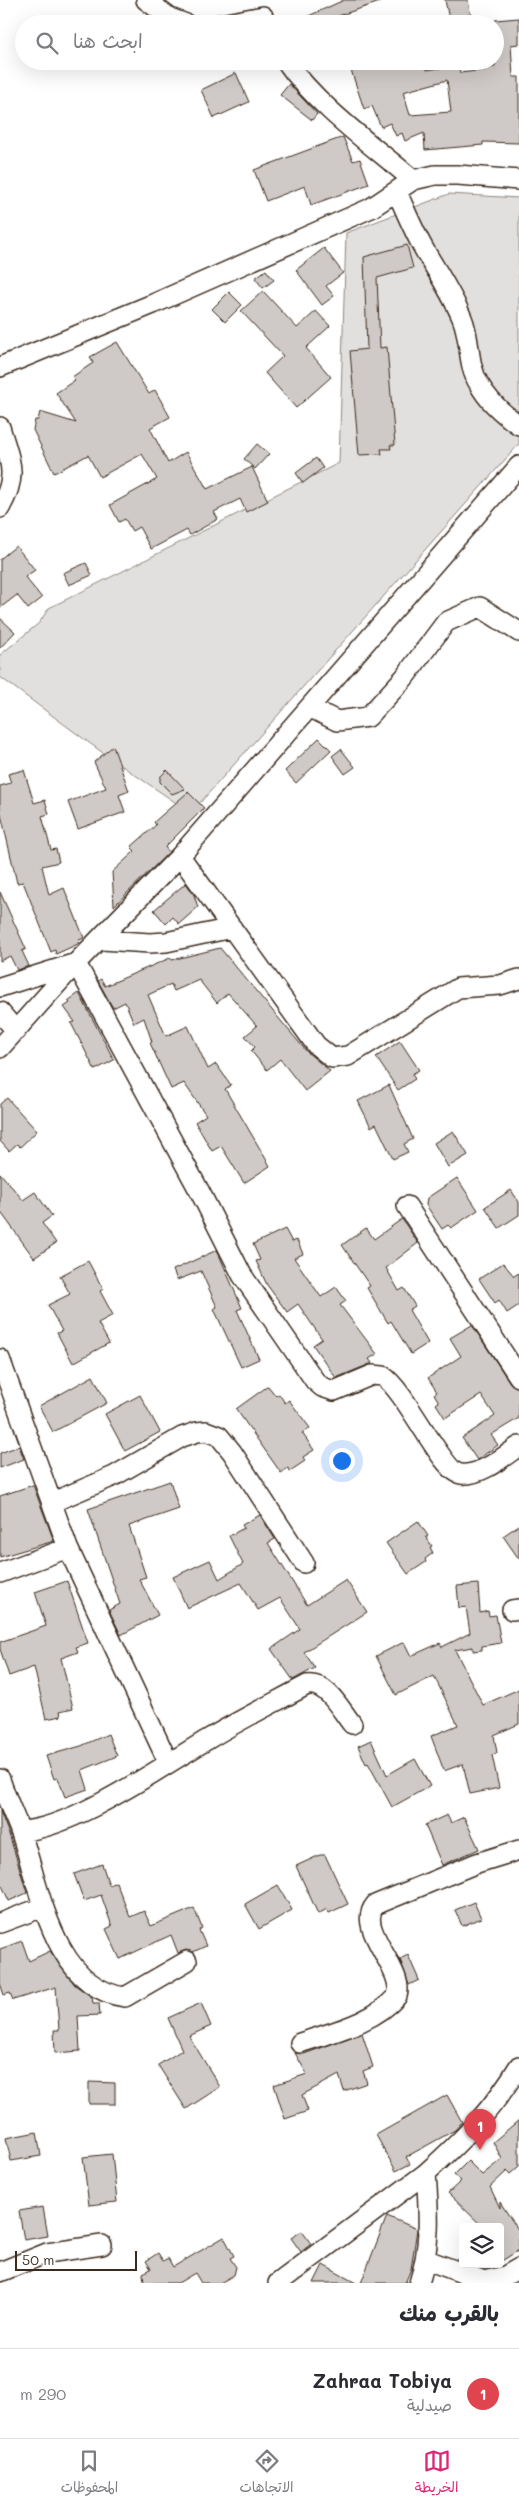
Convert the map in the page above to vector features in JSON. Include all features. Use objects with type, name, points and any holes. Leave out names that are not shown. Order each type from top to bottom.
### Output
[{"type":"street","points":[[146,0],[166,15]]},
{"type":"street","points":[[293,70],[320,99],[413,180]]},
{"type":"street","points":[[0,367],[153,304],[372,208],[413,180],[435,175],[458,175],[519,180]]},
{"type":"street","points":[[397,192],[419,241],[448,288],[463,320],[468,333],[473,372],[478,384],[497,408],[519,425]]},
{"type":"street","points":[[0,427],[12,473],[10,486],[0,508]]},
{"type":"street","points":[[0,1048],[76,963],[102,940],[180,856],[311,708],[519,466]]},
{"type":"street","points":[[311,708],[337,721],[368,717],[404,678],[446,622],[480,607],[519,632]]},
{"type":"street","points":[[180,856],[316,1045],[332,1058],[348,1056],[458,988],[500,985],[519,979]]},
{"type":"street","points":[[102,940],[158,942],[232,928]]},
{"type":"street","points":[[0,987],[76,963]]},
{"type":"street","points":[[76,963],[195,1183],[242,1275],[315,1381],[328,1390],[334,1391],[372,1375],[383,1376],[406,1400],[438,1452],[452,1470],[459,1474],[478,1471],[519,1446]]},
{"type":"street","points":[[0,1012],[16,1031]]},
{"type":"street","points":[[406,1206],[519,1377]]},
{"type":"street","points":[[0,1359],[68,1548],[168,1762]]},
{"type":"street","points":[[53,1502],[114,1476],[182,1437],[206,1431],[219,1436],[232,1452],[304,1562]]},
{"type":"street","points":[[0,1573],[68,1548]]},
{"type":"street","points":[[20,1831],[34,1831],[61,1821],[105,1800],[168,1762],[307,1686],[315,1684],[324,1689],[352,1724]]},
{"type":"street","points":[[0,1779],[20,1831],[43,1906],[69,1964],[84,1978],[107,1994],[125,1997],[187,1961]]},
{"type":"street","points":[[300,2043],[356,2023],[380,2010],[397,1996],[398,1984],[370,1924],[371,1910],[376,1905],[477,1863],[519,1850]]},
{"type":"street","points":[[0,1923],[43,1906]]},
{"type":"street","points":[[278,2283],[426,2173],[468,2135],[505,2090],[519,2066]]},
{"type":"street","points":[[419,2283],[427,2260],[429,2216],[426,2173]]},
{"type":"street","points":[[0,2272],[47,2253],[102,2245]]},
{"type":"street","points":[[427,2260],[484,2281],[505,2276],[519,2268]]},
{"type":"shaded area","points":[[449,194],[519,198],[519,444],[191,813],[103,753],[0,677],[0,655],[39,623],[49,608],[339,463],[346,233]]},
{"type":"building","points":[[344,0],[379,0],[380,2],[341,15],[311,15]]},
{"type":"building","points":[[445,0],[468,0],[470,15],[448,15]]},
{"type":"building","points":[[519,18],[519,44],[511,45],[513,77],[519,77],[519,143],[483,142],[483,145],[425,150],[424,133],[405,141],[402,133],[396,136],[390,123],[381,127],[372,106],[364,109],[351,70],[460,70],[460,73],[504,70],[504,19]],"holes":[[[447,80],[451,112],[410,115],[403,92]]]},
{"type":"building","points":[[236,73],[249,102],[214,118],[201,90]]},
{"type":"building","points":[[289,84],[317,114],[312,120],[280,95]]},
{"type":"building","points":[[343,137],[353,161],[360,159],[369,184],[311,205],[305,186],[266,201],[254,170]]},
{"type":"building","points":[[407,245],[413,268],[377,278],[380,348],[387,347],[395,445],[390,445],[391,449],[381,449],[382,454],[359,455],[350,351],[367,349],[364,257]]},
{"type":"building","points":[[324,248],[343,273],[326,286],[334,296],[322,305],[296,270]]},
{"type":"building","points":[[266,270],[274,280],[263,288],[255,278]]},
{"type":"building","points":[[263,291],[297,328],[316,311],[330,326],[306,348],[331,377],[296,408],[265,373],[283,356],[241,311]]},
{"type":"building","points":[[229,292],[242,305],[225,322],[212,309]]},
{"type":"building","points":[[117,342],[149,394],[155,390],[170,417],[150,428],[168,463],[186,452],[207,489],[252,467],[268,501],[246,512],[240,499],[214,512],[218,519],[190,535],[187,530],[151,549],[139,527],[132,531],[125,519],[119,522],[110,505],[157,479],[142,454],[100,477],[88,455],[54,473],[33,430],[35,420],[38,420],[40,412],[76,423],[56,393],[75,380],[72,377],[93,363],[90,357]]},
{"type":"building","points":[[257,444],[269,454],[255,469],[244,459]]},
{"type":"building","points":[[316,458],[323,468],[303,483],[296,473]]},
{"type":"building","points":[[16,546],[35,570],[25,577],[42,598],[28,609],[17,595],[0,608],[0,559]]},
{"type":"building","points":[[86,563],[92,575],[69,585],[63,573]]},
{"type":"building","points":[[0,618],[15,632],[0,648]]},
{"type":"building","points":[[319,738],[331,750],[296,783],[285,771]]},
{"type":"building","points":[[113,746],[129,791],[119,795],[125,812],[78,829],[68,802],[106,788],[94,762]]},
{"type":"building","points":[[341,749],[355,767],[345,774],[332,756]]},
{"type":"building","points":[[24,770],[34,803],[45,800],[49,814],[42,816],[51,850],[56,849],[59,862],[42,866],[49,895],[64,888],[84,938],[79,940],[78,944],[56,954],[55,950],[51,952],[23,882],[17,883],[0,810],[0,786],[11,783],[8,774]]},
{"type":"building","points":[[167,770],[185,789],[172,794],[160,782],[160,777]]},
{"type":"building","points":[[188,792],[204,808],[165,847],[169,852],[114,906],[112,872],[135,851],[131,847],[156,825],[154,822]]},
{"type":"building","points":[[186,883],[194,895],[198,907],[179,924],[173,917],[166,924],[154,910]]},
{"type":"building","points":[[0,892],[26,949],[22,951],[29,966],[17,970],[10,956],[0,961]]},
{"type":"building","points":[[220,948],[307,1052],[330,1071],[305,1091],[280,1059],[267,1070],[251,1051],[255,1047],[245,1036],[257,1026],[228,993],[217,1003],[199,980],[174,991],[171,984],[148,995],[166,1036],[188,1026],[208,1069],[216,1064],[231,1085],[225,1089],[270,1166],[244,1183],[221,1146],[212,1151],[195,1122],[206,1115],[184,1083],[171,1089],[150,1043],[152,1042],[144,1018],[134,1023],[125,1002],[113,1008],[98,981],[101,979],[105,986],[170,958],[172,960]]},
{"type":"building","points":[[79,993],[114,1060],[95,1070],[71,1023],[75,1022],[64,1007],[70,1003],[68,1001]]},
{"type":"building","points":[[400,1041],[419,1070],[412,1074],[415,1079],[398,1090],[376,1057]]},
{"type":"building","points":[[389,1085],[413,1139],[404,1144],[408,1152],[393,1159],[376,1124],[371,1127],[358,1101]]},
{"type":"building","points":[[7,1098],[37,1131],[20,1147],[17,1144],[9,1151],[0,1141],[0,1104]]},
{"type":"building","points":[[453,1131],[468,1155],[448,1167],[434,1143]]},
{"type":"building","points":[[0,1173],[23,1200],[35,1192],[52,1216],[42,1223],[56,1243],[34,1258],[0,1211]]},
{"type":"building","points":[[457,1178],[478,1210],[451,1228],[448,1225],[442,1229],[426,1205],[427,1198]]},
{"type":"building","points":[[511,1190],[519,1202],[519,1215],[499,1228],[485,1207]]},
{"type":"building","points":[[402,1219],[418,1243],[386,1268],[399,1291],[404,1288],[415,1306],[409,1310],[428,1343],[411,1354],[391,1321],[388,1323],[367,1288],[370,1286],[342,1245],[366,1228],[374,1239]]},
{"type":"building","points":[[285,1229],[292,1242],[297,1240],[303,1254],[294,1258],[321,1297],[336,1287],[346,1301],[340,1305],[377,1354],[369,1359],[372,1363],[336,1378],[313,1345],[322,1339],[298,1304],[287,1312],[267,1285],[256,1261],[260,1260],[253,1244]]},
{"type":"building","points":[[217,1250],[242,1308],[237,1310],[259,1359],[241,1367],[214,1309],[217,1307],[201,1271],[177,1280],[173,1270]]},
{"type":"building","points":[[88,1261],[103,1289],[100,1291],[113,1315],[98,1323],[109,1343],[73,1363],[57,1333],[62,1331],[48,1305],[70,1294],[60,1276]]},
{"type":"building","points":[[503,1263],[514,1276],[519,1273],[519,1305],[507,1313],[499,1300],[495,1303],[479,1279]]},
{"type":"building","points":[[472,1325],[510,1383],[519,1388],[519,1418],[491,1435],[498,1445],[477,1460],[462,1438],[495,1416],[481,1395],[445,1418],[436,1404],[439,1402],[434,1394],[437,1392],[428,1378],[461,1356],[450,1338]]},
{"type":"building","points":[[93,1376],[107,1403],[53,1432],[39,1406]]},
{"type":"building","points":[[268,1386],[276,1396],[279,1394],[285,1403],[289,1400],[310,1428],[302,1433],[314,1450],[303,1457],[305,1461],[290,1471],[288,1468],[281,1473],[236,1409]]},
{"type":"building","points":[[140,1395],[160,1432],[125,1451],[105,1414]]},
{"type":"building","points":[[19,1446],[24,1459],[0,1468],[0,1453]]},
{"type":"building","points":[[170,1481],[179,1509],[129,1526],[146,1577],[139,1579],[158,1615],[121,1635],[109,1610],[120,1604],[88,1509]]},
{"type":"building","points":[[33,1485],[54,1541],[0,1557],[0,1496]]},
{"type":"building","points":[[260,1515],[275,1539],[268,1543],[307,1605],[346,1580],[367,1612],[304,1652],[315,1668],[293,1680],[271,1649],[300,1629],[280,1598],[258,1610],[241,1583],[187,1608],[173,1577],[210,1560],[219,1579],[243,1564],[229,1536],[244,1528],[242,1525]]},
{"type":"building","points":[[418,1521],[428,1536],[426,1537],[432,1546],[430,1547],[433,1553],[425,1559],[426,1562],[408,1574],[386,1543]]},
{"type":"building","points":[[519,1525],[519,1559],[503,1536]]},
{"type":"building","points":[[67,1581],[88,1643],[76,1647],[78,1652],[61,1658],[73,1708],[60,1711],[61,1716],[46,1719],[34,1667],[9,1676],[0,1649],[0,1642],[46,1626],[35,1592]]},
{"type":"building","points":[[478,1584],[480,1613],[488,1611],[489,1616],[496,1615],[501,1643],[482,1646],[482,1650],[473,1651],[473,1647],[455,1650],[483,1705],[519,1689],[519,1724],[494,1735],[497,1753],[492,1755],[499,1788],[470,1794],[463,1764],[444,1771],[431,1736],[458,1725],[434,1676],[396,1695],[376,1656],[404,1642],[411,1656],[440,1643],[442,1647],[470,1633],[466,1607],[459,1608],[457,1586]]},
{"type":"building","points":[[108,1734],[117,1756],[82,1770],[88,1789],[65,1797],[58,1778],[54,1779],[46,1756],[81,1746]]},
{"type":"building","points":[[371,1740],[387,1775],[415,1759],[430,1786],[392,1807],[368,1763],[366,1764],[358,1746]]},
{"type":"building","points":[[0,1811],[27,1893],[9,1901],[0,1881]]},
{"type":"building","points":[[447,1815],[451,1823],[464,1817],[479,1849],[442,1865],[425,1825]]},
{"type":"building","points":[[320,1855],[325,1855],[348,1904],[329,1913],[327,1909],[318,1914],[296,1866]]},
{"type":"building","points":[[102,1864],[109,1885],[116,1882],[130,1917],[144,1911],[151,1926],[194,1908],[202,1928],[199,1930],[206,1946],[193,1952],[186,1950],[178,1953],[171,1935],[120,1959],[106,1929],[112,1926],[101,1895],[84,1901],[74,1874]]},
{"type":"building","points":[[278,1885],[292,1910],[259,1929],[245,1904]]},
{"type":"building","points":[[474,1902],[481,1918],[462,1926],[455,1910]]},
{"type":"building","points":[[22,1941],[29,1961],[50,1951],[75,1985],[92,1997],[93,2003],[99,2003],[100,2015],[78,2016],[80,2051],[55,2053],[54,2030],[59,2030],[56,1987],[13,2000],[10,1993],[4,1995],[0,1983],[0,1949]]},
{"type":"building","points":[[408,1955],[419,1980],[409,1985],[400,1959]]},
{"type":"building","points":[[201,2003],[211,2026],[189,2036],[220,2087],[186,2109],[158,2065],[182,2050],[168,2018]]},
{"type":"building","points":[[362,2033],[373,2067],[363,2071],[367,2083],[344,2091],[339,2075],[302,2095],[308,2111],[285,2119],[274,2085],[307,2074],[295,2053],[304,2054]]},
{"type":"building","points":[[89,2082],[115,2083],[115,2104],[89,2104]]},
{"type":"building","points":[[447,2095],[462,2122],[455,2130],[406,2157],[410,2164],[396,2171],[376,2135]]},
{"type":"building","points":[[519,2120],[519,2166],[510,2174],[507,2171],[490,2187],[500,2208],[500,2202],[519,2231],[519,2250],[504,2259],[504,2223],[479,2223],[448,2193],[461,2181],[454,2175],[468,2161],[482,2175],[502,2159],[493,2142]]},
{"type":"building","points":[[37,2132],[41,2156],[11,2161],[6,2138]]},
{"type":"building","points":[[112,2154],[117,2202],[89,2205],[83,2157]]},
{"type":"building","points":[[43,2207],[48,2236],[24,2240],[19,2211]]},
{"type":"building","points":[[387,2216],[417,2229],[411,2269],[405,2283],[361,2283]]},
{"type":"building","points":[[302,2231],[311,2244],[301,2252],[291,2238]]},
{"type":"building","points":[[224,2237],[234,2256],[230,2258],[236,2267],[234,2275],[220,2283],[201,2283],[195,2273],[178,2283],[144,2283],[143,2273],[151,2269],[146,2261],[158,2253],[163,2261],[168,2258],[173,2267]]},
{"type":"building","points":[[323,2265],[356,2283],[314,2283]]},
{"type":"place","name":"Zahraa Tobiya","points":[[480,2150]]}]
